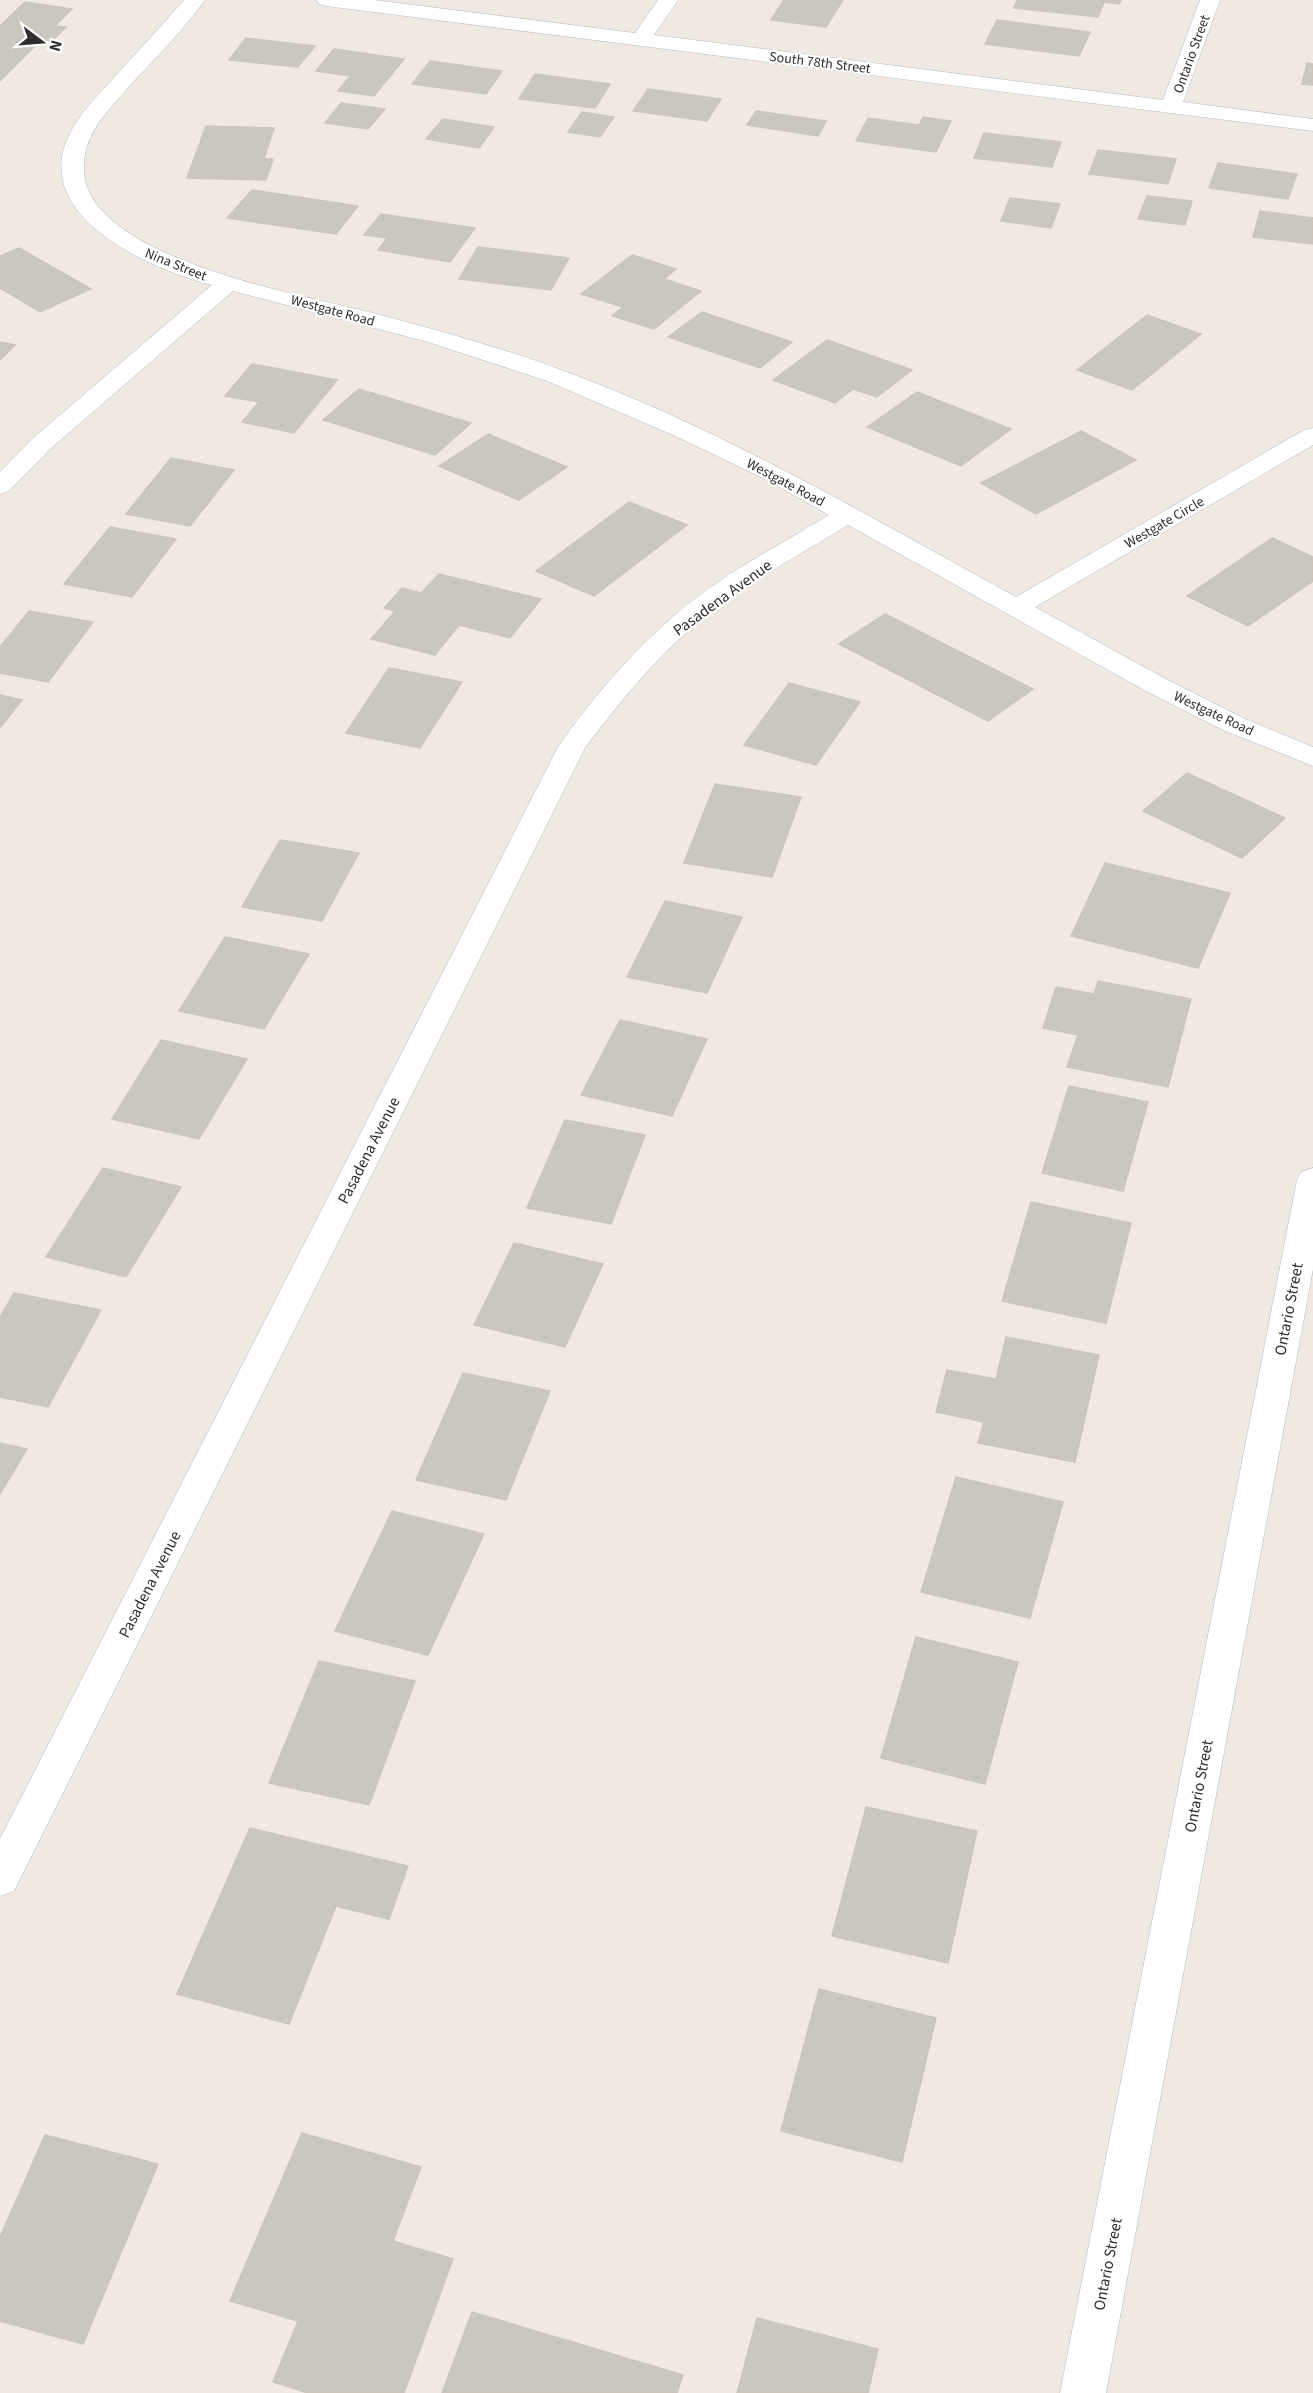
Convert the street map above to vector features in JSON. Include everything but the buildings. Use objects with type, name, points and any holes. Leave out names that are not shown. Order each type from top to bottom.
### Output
[{"type":"street","name":"Nina Street","points":[[195,0],[93,114],[76,145],[72,169],[76,187],[100,222],[136,248],[192,273],[228,283]]},
{"type":"street","name":"South 78th Street","points":[[326,0],[1313,125]]},
{"type":"street","points":[[641,40],[668,0]]},
{"type":"street","name":"Ontario Street","points":[[1171,107],[1210,0]]},
{"type":"street","name":"Nina Street","points":[[0,486],[41,444],[228,283]]},
{"type":"street","name":"Westgate Road","points":[[228,283],[436,337],[556,376],[682,430],[776,475],[1154,684],[1233,724],[1313,757]]},
{"type":"street","name":"Westgate Circle","points":[[1015,608],[1313,435]]},
{"type":"street","name":"Pasadena Avenue","points":[[0,1879],[572,747],[621,682],[686,619],[737,583],[847,515]]},
{"type":"street","name":"Ontario Street","points":[[1083,2393],[1313,1180]]}]
